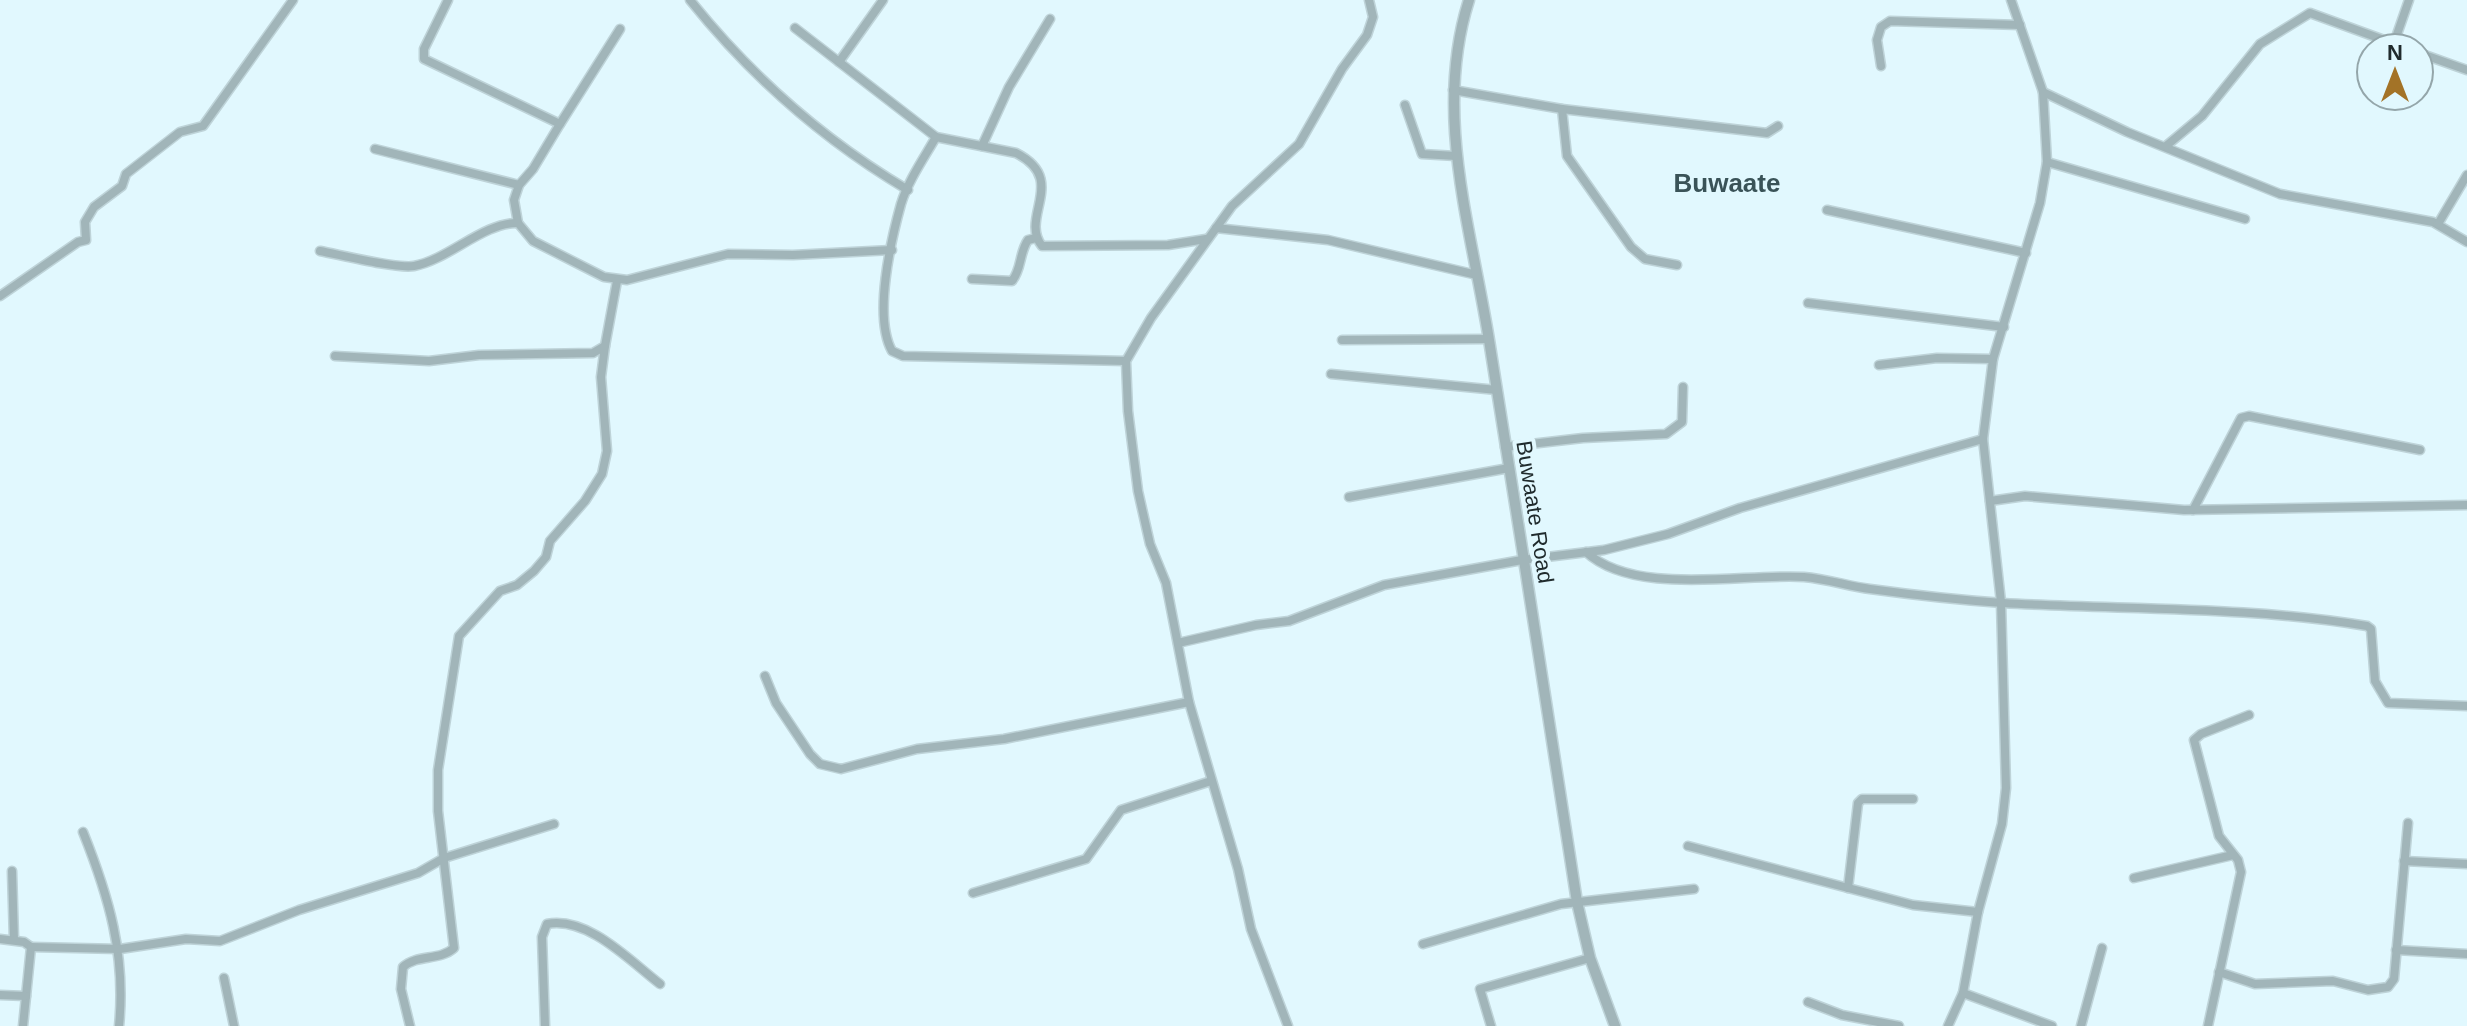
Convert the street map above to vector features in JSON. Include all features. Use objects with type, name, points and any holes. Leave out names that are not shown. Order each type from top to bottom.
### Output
[{"type":"street","points":[[0,296],[86,240],[85,222],[94,207],[122,186],[126,174],[180,132],[203,126],[293,0]]},
{"type":"street","points":[[448,0],[424,49],[424,59],[560,124]]},
{"type":"street","points":[[690,0],[718,35],[784,101],[869,167],[908,190]]},
{"type":"street","points":[[839,62],[883,0]]},
{"type":"street","points":[[1288,1026],[1251,929],[1238,869],[1189,702],[1166,583],[1150,544],[1138,491],[1128,411],[1126,361],[1151,318],[1232,206],[1299,144],[1342,69],[1367,35],[1373,17],[1369,0]]},
{"type":"street","name":"Buwaate Road","points":[[1469,0],[1458,39],[1453,90],[1456,156],[1489,339],[1577,902],[1590,958],[1615,1026]]},
{"type":"street","points":[[1948,1026],[1963,993],[1978,912],[2002,824],[2006,788],[2001,602],[1983,439],[1993,359],[2026,253],[2047,162],[2043,92],[2011,0]]},
{"type":"street","points":[[2398,32],[2409,0]]},
{"type":"street","points":[[2166,146],[2202,116],[2260,44],[2310,13],[2363,32]]},
{"type":"street","points":[[982,146],[1009,87],[1050,19]]},
{"type":"street","points":[[1881,66],[1877,40],[1881,27],[1890,21],[2020,25]]},
{"type":"street","points":[[795,28],[936,137],[1016,153],[1026,158],[1043,186],[1036,238]]},
{"type":"street","points":[[620,29],[519,185],[514,200],[518,223],[533,241],[579,266],[617,281],[719,255],[892,250]]},
{"type":"street","points":[[2435,59],[2467,70]]},
{"type":"street","points":[[1453,90],[1562,109],[1767,133],[1778,126]]},
{"type":"street","points":[[2043,92],[2280,194],[2438,224],[2467,242]]},
{"type":"street","points":[[1405,105],[1422,154],[1456,156]]},
{"type":"street","points":[[1562,109],[1567,156],[1631,247],[1645,259],[1677,265]]},
{"type":"street","points":[[936,137],[908,190],[892,250],[883,316],[888,343],[896,354],[1126,361]]},
{"type":"street","points":[[375,149],[519,185]]},
{"type":"street","points":[[2047,162],[2245,219]]},
{"type":"street","points":[[2438,224],[2467,175]]},
{"type":"street","points":[[1827,210],[2026,253]]},
{"type":"street","points":[[320,251],[411,267],[444,255],[501,226],[518,223]]},
{"type":"street","points":[[1216,228],[1328,240],[1477,275]]},
{"type":"street","points":[[1036,238],[1048,248],[1168,245],[1206,239]]},
{"type":"street","points":[[972,279],[1012,281],[1019,270],[1024,246],[1028,240],[1036,238]]},
{"type":"street","points":[[410,1026],[401,989],[403,967],[412,960],[444,955],[454,948],[438,770],[459,636],[500,591],[517,585],[534,571],[546,557],[550,541],[585,501],[602,474],[607,451],[601,377],[617,281]]},
{"type":"street","points":[[1808,303],[2004,327]]},
{"type":"street","points":[[1342,340],[1489,339]]},
{"type":"street","points":[[335,356],[429,361],[479,355],[593,353],[605,346]]},
{"type":"street","points":[[1879,365],[1937,358],[1993,359]]},
{"type":"street","points":[[1331,374],[1497,390]]},
{"type":"street","points":[[1505,447],[1583,438],[1666,434],[1682,422],[1683,387]]},
{"type":"street","points":[[2193,510],[2241,418],[2249,416],[2420,450]]},
{"type":"street","points":[[1178,643],[1256,625],[1289,621],[1384,585],[1522,560],[1586,552],[1668,534],[1740,508],[1983,439]]},
{"type":"street","points":[[1349,497],[1509,468]]},
{"type":"street","points":[[1990,501],[2025,496],[2193,510],[2467,505]]},
{"type":"street","points":[[1586,552],[1599,564],[1658,577],[1729,581],[1801,577],[1868,589],[2001,602],[2216,612],[2367,626],[2372,635],[2375,681],[2388,703],[2467,706]]},
{"type":"street","points":[[765,676],[776,703],[810,754],[820,764],[841,769],[917,749],[1004,739],[1189,702]]},
{"type":"street","points":[[2208,1026],[2241,872],[2219,836],[2194,740],[2201,734],[2249,715]]},
{"type":"street","points":[[973,893],[1086,859],[1121,810],[1211,781]]},
{"type":"street","points":[[1848,888],[1858,803],[1862,799],[1913,799]]},
{"type":"street","points":[[2219,972],[2255,984],[2346,982],[2380,991],[2394,979],[2408,823]]},
{"type":"street","points":[[0,939],[14,940],[31,947],[120,949],[186,939],[220,941],[299,910],[418,873],[444,858],[554,824]]},
{"type":"street","points":[[83,832],[114,917],[120,949],[119,1026]]},
{"type":"street","points":[[1688,846],[1913,905],[1978,912]]},
{"type":"street","points":[[2134,878],[2233,855]]},
{"type":"street","points":[[2404,861],[2467,864]]},
{"type":"street","points":[[12,871],[14,940]]},
{"type":"street","points":[[1423,944],[1577,902],[1694,889]]},
{"type":"street","points":[[545,1026],[542,937],[547,924],[570,925],[605,942],[660,984]]},
{"type":"street","points":[[23,1026],[31,947]]},
{"type":"street","points":[[2081,1026],[2102,948]]},
{"type":"street","points":[[2396,950],[2467,954]]},
{"type":"street","points":[[1491,1026],[1480,989],[1590,958]]},
{"type":"street","points":[[224,978],[234,1026]]},
{"type":"street","points":[[1963,993],[2039,1024],[2052,1026]]},
{"type":"street","points":[[0,995],[26,996]]},
{"type":"street","points":[[1808,1002],[1842,1015],[1899,1026]]},
{"type":"district","name":"Buwaate","points":[[1727,183]]}]
